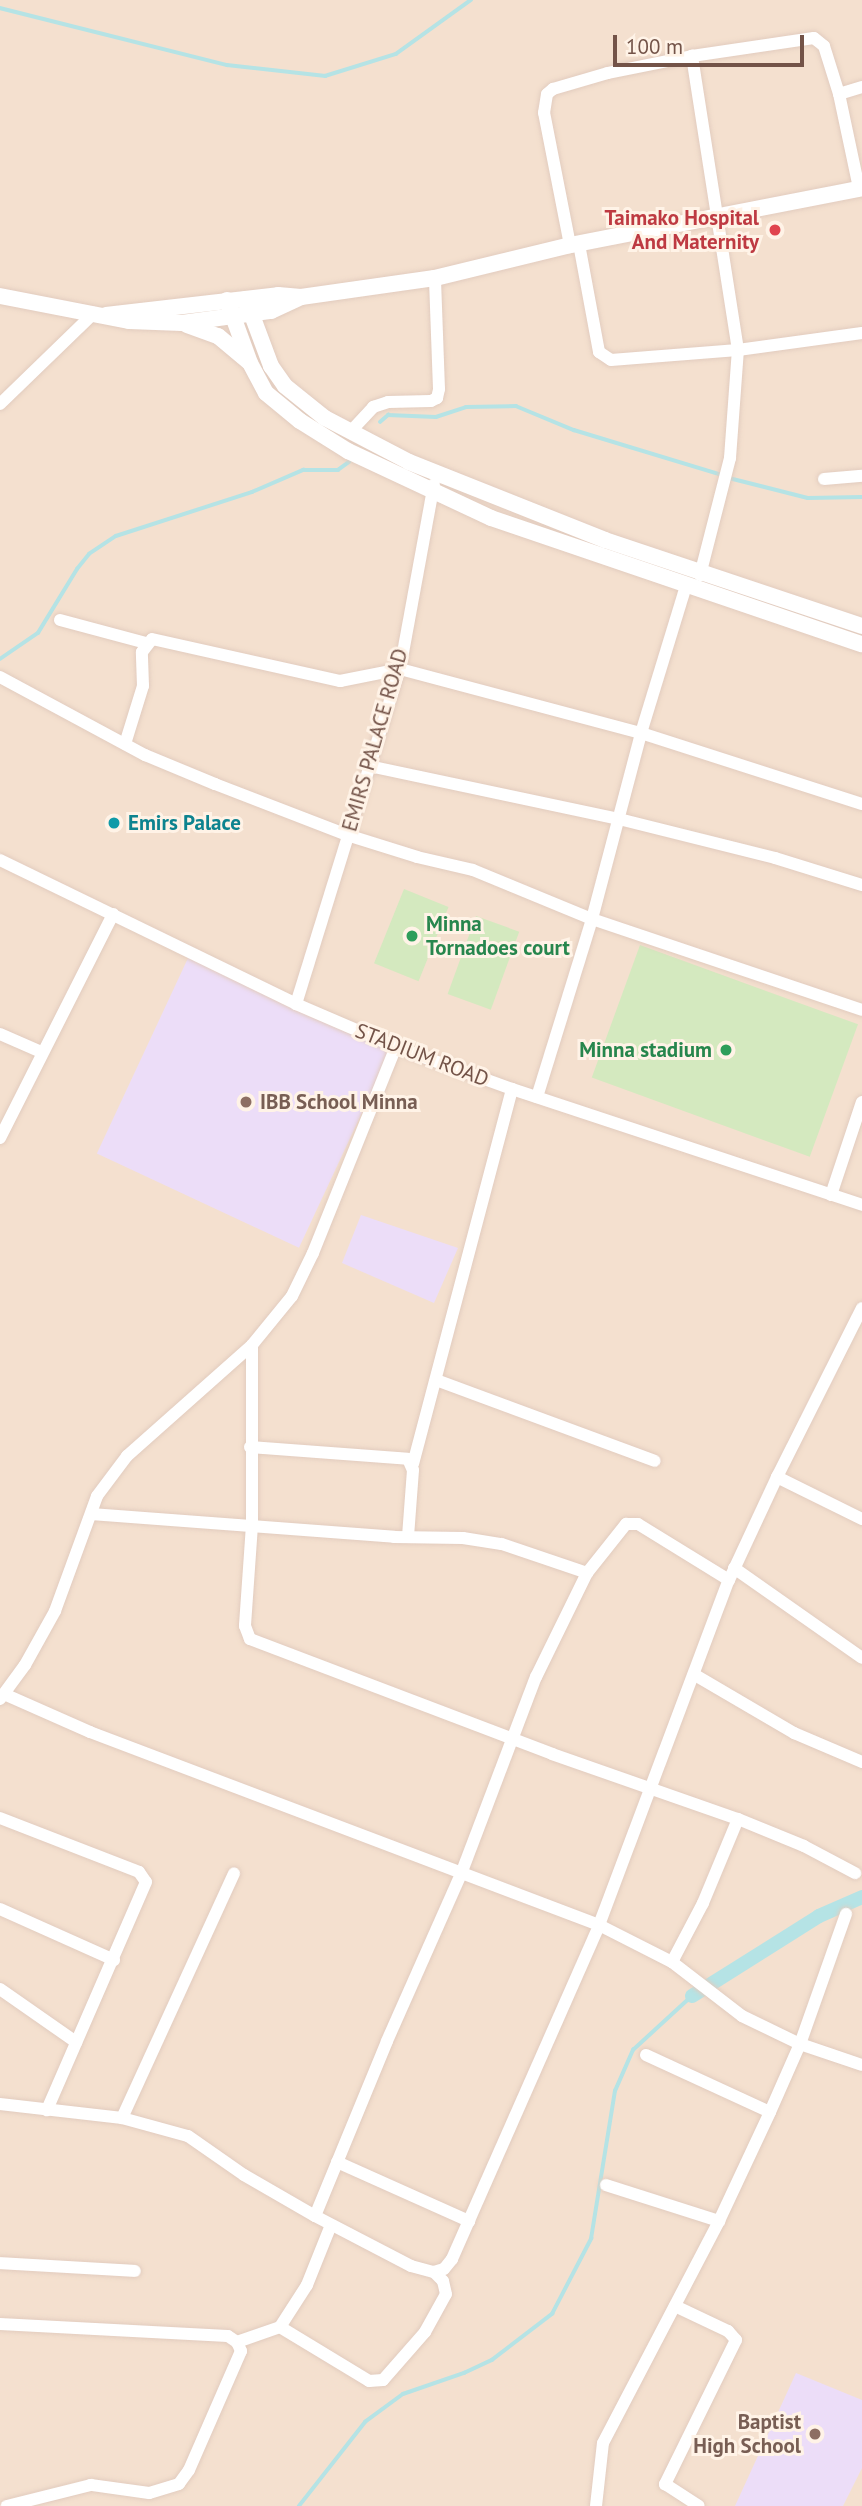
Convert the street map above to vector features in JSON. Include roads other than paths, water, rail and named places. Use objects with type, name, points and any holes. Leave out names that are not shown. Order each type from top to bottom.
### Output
[{"type":"street","points":[[0,296],[129,321],[182,323],[244,310],[271,311],[301,298],[435,278],[574,245],[861,188],[839,94],[824,46],[814,38],[692,56],[553,89],[547,94],[544,113],[574,245],[599,352],[605,358],[619,360],[738,350],[862,333]]},
{"type":"street","points":[[692,56],[738,350],[730,458],[700,575]]},
{"type":"street","points":[[839,94],[862,87]]},
{"type":"street","points":[[351,431],[373,407],[388,402],[431,401],[436,398],[439,389],[435,278]]},
{"type":"street","points":[[0,404],[100,314],[227,300],[244,310],[263,351],[285,386],[325,418],[409,462],[700,575],[862,626]]},
{"type":"street","points":[[244,310],[250,363],[266,393],[300,421],[348,451],[431,493],[491,518],[862,644]]},
{"type":"street","points":[[182,323],[218,336],[250,363]]},
{"type":"street","name":"EMIRS PALACE ROAD","points":[[296,1004],[400,669],[437,472]]},
{"type":"street","points":[[824,479],[862,475]]},
{"type":"street","points":[[537,1097],[592,919],[641,733],[686,586]]},
{"type":"street","points":[[60,620],[146,643]]},
{"type":"street","points":[[125,744],[141,695],[142,652],[146,643],[152,639],[340,681],[400,669],[641,733],[862,804]]},
{"type":"street","points":[[0,677],[125,744],[215,785],[347,835],[417,857],[473,870],[592,919],[862,1010]]},
{"type":"street","points":[[369,766],[619,819],[775,858],[862,885]]},
{"type":"street","name":"STADIUM ROAD","points":[[0,860],[296,1004],[396,1047],[512,1089],[862,1205]]},
{"type":"street","points":[[0,1138],[41,1052],[113,914]]},
{"type":"street","points":[[0,1034],[41,1052]]},
{"type":"street","points":[[396,1047],[308,1264],[292,1296],[252,1345],[127,1457],[97,1496],[55,1611],[31,1656],[2,1697],[599,1925],[673,1962],[742,2016],[800,2044],[862,2065]]},
{"type":"street","points":[[408,1537],[413,1464],[512,1089]]},
{"type":"street","points":[[831,1195],[862,1102]]},
{"type":"street","points":[[0,2104],[122,2118],[188,2136],[244,2175],[331,2225],[411,2266],[435,2272],[444,2269],[452,2259],[599,1925],[732,1574],[777,1477],[862,1308]]},
{"type":"street","points":[[252,1345],[252,1525],[245,1626],[250,1639],[738,1819],[804,1846],[855,1873]]},
{"type":"street","points":[[436,1380],[655,1461]]},
{"type":"street","points":[[250,1447],[400,1457],[413,1464]]},
{"type":"street","points":[[777,1477],[862,1519]]},
{"type":"street","points":[[91,1514],[408,1537],[463,1538],[502,1544],[587,1573]]},
{"type":"street","points":[[315,2216],[387,2041],[461,1874],[512,1737],[561,1622],[587,1573],[626,1524],[638,1524],[732,1574],[862,1658]]},
{"type":"street","points":[[695,1675],[794,1733],[862,1762]]},
{"type":"street","points":[[0,1818],[144,1876],[145,1889],[47,2110]]},
{"type":"street","points":[[673,1962],[703,1903],[738,1819]]},
{"type":"street","points":[[122,2118],[234,1873]]},
{"type":"street","points":[[0,1909],[114,1960]]},
{"type":"street","points":[[596,2506],[603,2443],[719,2221],[770,2112],[800,2044],[846,1914]]},
{"type":"street","points":[[0,1989],[76,2042]]},
{"type":"street","points":[[646,2055],[770,2112]]},
{"type":"street","points":[[337,2162],[469,2221]]},
{"type":"street","points":[[606,2185],[719,2221]]},
{"type":"street","points":[[237,2342],[280,2327],[307,2285],[331,2225]]},
{"type":"street","points":[[0,2263],[135,2271]]},
{"type":"street","points":[[280,2327],[369,2381],[383,2380],[425,2332],[446,2294],[443,2281],[435,2272]]},
{"type":"street","points":[[675,2306],[728,2331],[736,2340],[665,2484],[699,2506]]},
{"type":"street","points":[[0,2324],[228,2336],[237,2342],[241,2359],[189,2470],[179,2484],[149,2493],[91,2485],[7,2506]]},
{"type":"street","points":[[145,2506],[149,2493]]},
{"type":"waterway","points":[[0,8],[227,65],[325,76],[396,54],[471,0]]},
{"type":"waterway","points":[[380,422],[388,415],[436,417],[466,407],[516,406],[574,430],[722,475]]},
{"type":"waterway","points":[[0,659],[38,633],[89,554],[116,536],[252,492],[303,470],[338,470],[349,462]]},
{"type":"waterway","points":[[729,478],[808,498],[862,497]]},
{"type":"waterway","points":[[692,1996],[819,1916],[862,1897]]},
{"type":"waterway","points":[[299,2506],[365,2422],[403,2394],[464,2373],[492,2360],[552,2314],[591,2239],[615,2091],[633,2050],[692,1996]]},
{"type":"place","name":"Taimako Hospital And Maternity","points":[[775,230]]},
{"type":"place","name":"Emirs Palace","points":[[114,823]]},
{"type":"place","name":"Minna Tornadoes court","points":[[412,936]]},
{"type":"place","name":"Minna stadium","points":[[726,1050]]},
{"type":"place","name":"IBB School Minna","points":[[246,1102]]},
{"type":"place","name":"Baptist High School","points":[[815,2434]]}]
